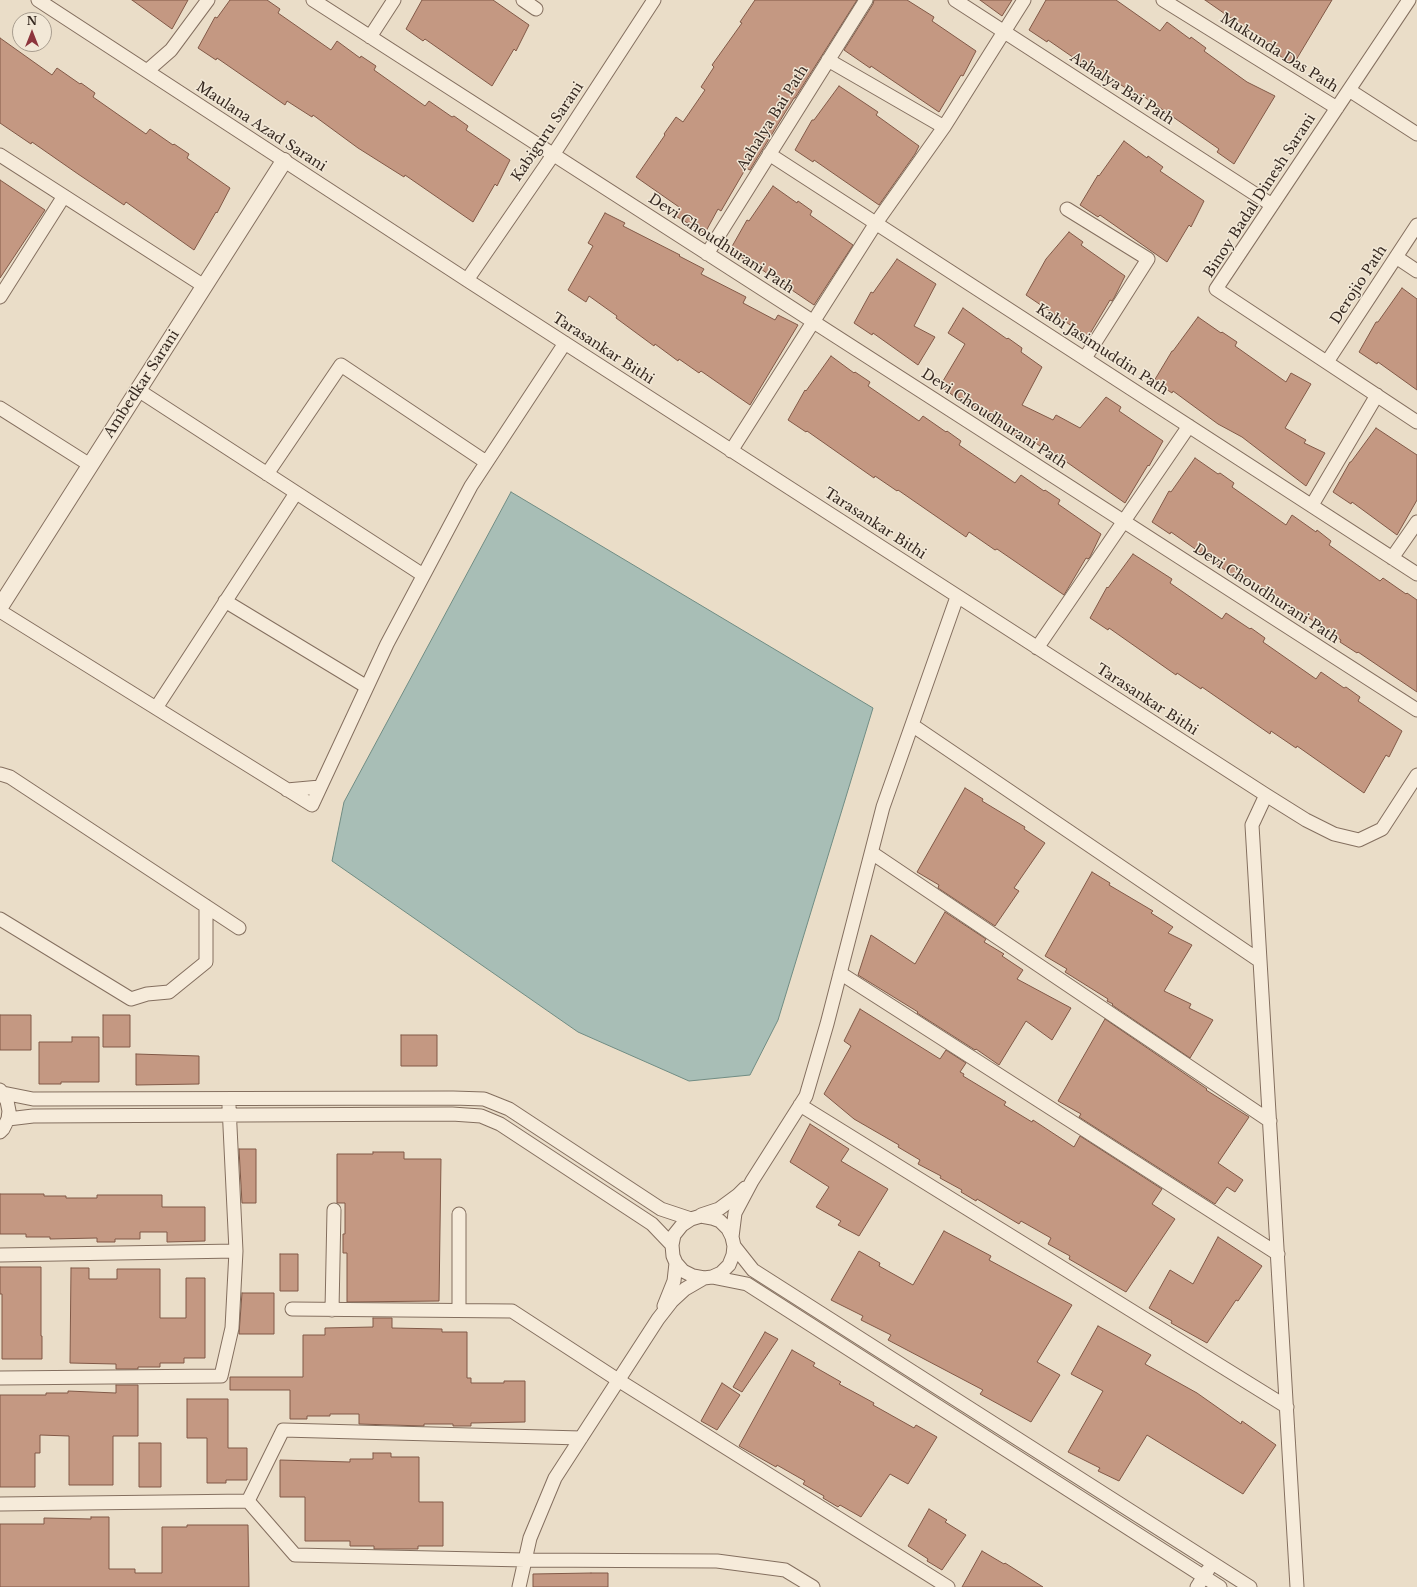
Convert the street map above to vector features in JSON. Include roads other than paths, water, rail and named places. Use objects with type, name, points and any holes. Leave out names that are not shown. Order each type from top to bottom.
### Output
[{"type":"street","name":"Maulana Azad Sarani","points":[[38,0],[467,280]]},
{"type":"street","points":[[147,71],[172,50],[208,0]]},
{"type":"street","name":"Devi Choudhurani Path","points":[[313,0],[1417,710]]},
{"type":"street","points":[[370,37],[394,0]]},
{"type":"street","points":[[523,0],[536,9]]},
{"type":"street","name":"Kabiguru Sarani","points":[[467,280],[553,155],[654,0]]},
{"type":"street","name":"Aahalya Bai Path","points":[[707,254],[866,0]]},
{"type":"street","name":"Aahalya Bai Path","points":[[955,0],[1272,205]]},
{"type":"street","points":[[731,451],[876,223],[944,127],[1024,0]]},
{"type":"street","name":"Mukunda Das Path","points":[[1163,0],[1336,108]]},
{"type":"street","name":"Binoy Badal Dinesh Sarani","points":[[1403,2],[1349,90],[1216,289],[1417,422]]},
{"type":"street","points":[[828,60],[944,127]]},
{"type":"street","points":[[1349,90],[1417,134]]},
{"type":"street","name":"Kabi Jasimuddin Path","points":[[769,154],[1417,574]]},
{"type":"street","points":[[0,155],[204,286]]},
{"type":"street","name":"Ambedkar Sarani","points":[[0,607],[284,161]]},
{"type":"street","points":[[0,297],[64,196]]},
{"type":"street","points":[[1067,209],[1148,259],[1084,358]]},
{"type":"street","name":"Derojio Path","points":[[1327,362],[1417,225]]},
{"type":"street","points":[[1396,257],[1417,271]]},
{"type":"street","name":"Tarasankar Bithi","points":[[467,280],[1266,795]]},
{"type":"street","points":[[0,611],[312,805],[386,644],[471,486],[565,343]]},
{"type":"street","points":[[267,474],[341,365],[486,462]]},
{"type":"street","points":[[138,390],[423,575]]},
{"type":"street","points":[[1312,505],[1377,395]]},
{"type":"street","points":[[0,408],[90,465]]},
{"type":"street","points":[[1037,648],[1190,426]]},
{"type":"street","points":[[156,708],[296,493]]},
{"type":"street","points":[[1392,558],[1417,522]]},
{"type":"street","points":[[519,1587],[530,1538],[555,1478],[658,1319],[676,1297],[685,1289],[721,1272],[729,1265],[733,1255],[735,1213],[752,1181],[806,1096],[827,1024],[883,807],[958,597]]},
{"type":"street","points":[[225,601],[367,687]]},
{"type":"street","points":[[912,725],[1260,961]]},
{"type":"street","points":[[0,774],[10,777],[240,928]]},
{"type":"street","points":[[1297,1587],[1252,825],[1266,795],[1306,820],[1334,834],[1359,840],[1382,829],[1417,775]]},
{"type":"street","points":[[872,853],[1270,1121]]},
{"type":"street","points":[[0,919],[131,1000],[147,994],[169,992],[206,962],[206,906]]},
{"type":"street","points":[[840,973],[1278,1254]]},
{"type":"street","points":[[1,1092],[33,1099],[484,1099],[509,1109],[661,1209],[696,1217],[712,1218],[720,1221],[728,1229],[733,1242],[753,1270],[1250,1587]]},
{"type":"street","points":[[0,1132],[8,1119],[9,1110],[7,1101],[1,1092]]},
{"type":"street","points":[[0,1378],[221,1376],[232,1328],[236,1251],[228,1098]]},
{"type":"street","points":[[800,1105],[1287,1407]]},
{"type":"street","points":[[8,1119],[33,1116],[452,1114],[481,1116],[500,1124],[652,1224],[672,1245]]},
{"type":"street","points":[[752,1181],[738,1195],[719,1209],[696,1217],[682,1225],[674,1235],[672,1245],[673,1256],[676,1263],[683,1271],[693,1276],[708,1277],[746,1284],[1200,1582],[1220,1587]]},
{"type":"street","points":[[332,1310],[334,1210]]},
{"type":"street","points":[[459,1214],[459,1310]]},
{"type":"street","points":[[0,1255],[236,1251]]},
{"type":"street","points":[[658,1319],[674,1281],[676,1263]]},
{"type":"street","points":[[292,1309],[512,1311],[618,1380],[948,1587]]},
{"type":"street","points":[[248,1501],[283,1430],[581,1438]]},
{"type":"street","points":[[0,1504],[248,1501],[295,1555],[525,1560],[716,1561],[784,1570],[813,1587]]},
{"type":"street","points":[[1200,1582],[1212,1563]]},
{"type":"water","points":[[511,492],[873,708],[778,1020],[750,1075],[689,1081],[578,1032],[332,861],[344,802]]}]
